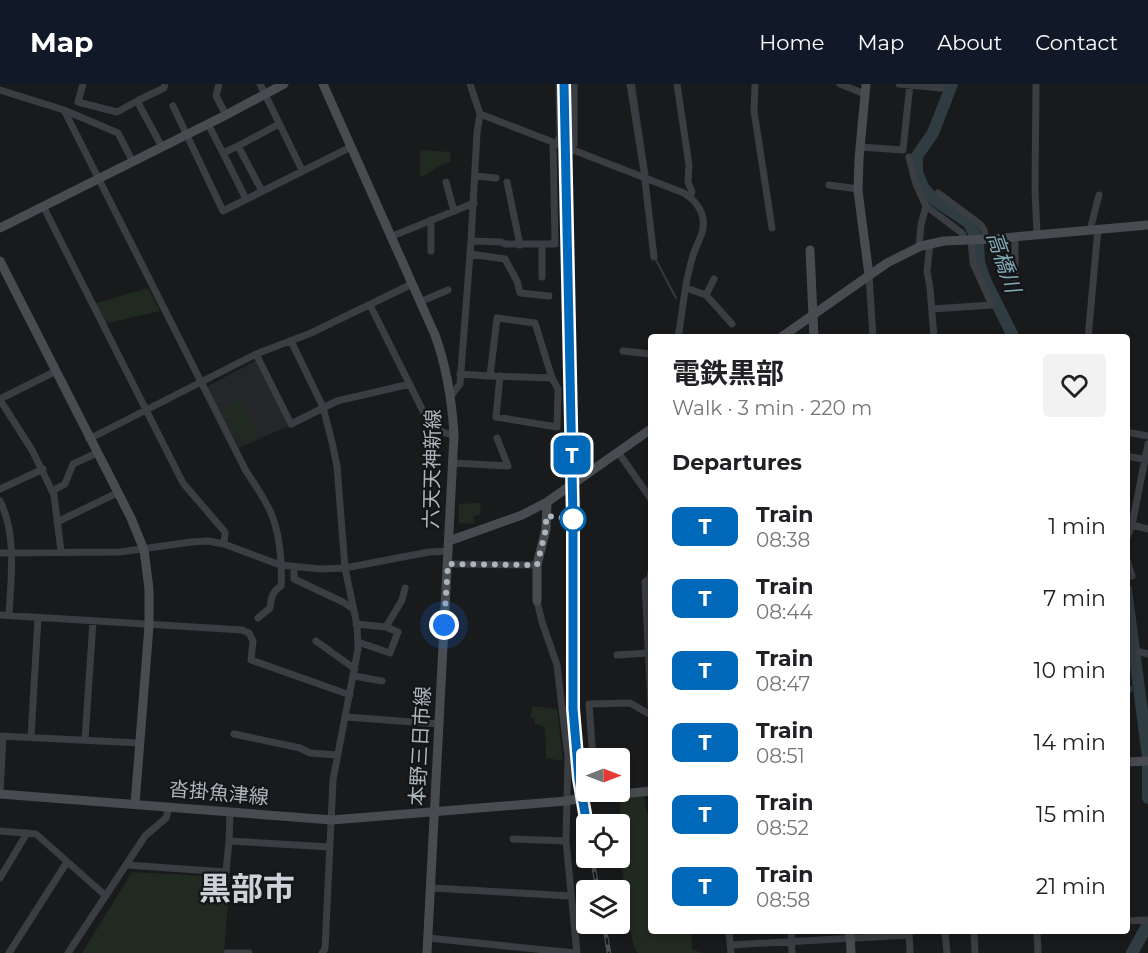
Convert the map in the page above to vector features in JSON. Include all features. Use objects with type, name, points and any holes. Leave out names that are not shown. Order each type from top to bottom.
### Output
[{"type":"main road","points":[[0,228],[226,116],[284,84]]},
{"type":"main road","name":"六天天神新線","points":[[322,84],[443,357],[451,396],[454,435],[449,546],[547,502],[648,431]]},
{"type":"main road","points":[[866,89],[858,189],[869,275]]},
{"type":"main road","points":[[791,334],[813,314],[869,275],[900,255],[919,247],[944,241],[1148,225]]},
{"type":"main road","points":[[810,250],[814,334]]},
{"type":"main road","points":[[0,261],[144,550],[149,589],[149,626],[135,804]]},
{"type":"main road","points":[[537,601],[537,565],[546,529],[547,502]]},
{"type":"main road","name":"本野三日市線","points":[[427,953],[449,546]]},
{"type":"main road","points":[[1130,762],[1145,761]]},
{"type":"main road","name":"沓掛魚津線","points":[[630,792],[648,791]]},
{"type":"main road","name":"沓掛魚津線","points":[[0,794],[332,820],[434,813],[576,799]]},
{"type":"main road","points":[[850,936],[851,953]]},
{"type":"street","points":[[83,84],[78,102],[117,112],[164,88],[165,84]]},
{"type":"street","points":[[219,84],[216,96],[226,116]]},
{"type":"street","points":[[260,84],[302,170]]},
{"type":"street","points":[[451,396],[460,384],[480,114],[470,84]]},
{"type":"street","points":[[471,242],[520,245],[555,244],[555,143],[560,136],[558,84]]},
{"type":"street","points":[[574,84],[574,144]]},
{"type":"street","points":[[630,84],[654,257]]},
{"type":"street","points":[[677,84],[690,165],[688,182],[692,192],[690,197]]},
{"type":"street","points":[[755,84],[754,111],[772,228]]},
{"type":"street","points":[[840,84],[866,89]]},
{"type":"street","points":[[899,84],[941,88],[943,84]]},
{"type":"street","points":[[1036,84],[1037,234]]},
{"type":"street","points":[[860,147],[903,150],[910,85]]},
{"type":"street","points":[[2,88],[64,110],[118,133],[133,162]]},
{"type":"street","points":[[137,101],[162,147]]},
{"type":"street","points":[[173,106],[223,211],[351,147]]},
{"type":"street","points":[[64,110],[200,382],[246,471],[267,502],[276,521],[281,551],[281,586],[271,597],[270,608],[258,618]]},
{"type":"street","points":[[480,114],[644,177],[690,197],[699,206],[704,229],[691,260],[679,334]]},
{"type":"street","points":[[208,124],[246,199]]},
{"type":"street","points":[[224,153],[279,124]]},
{"type":"street","points":[[238,146],[262,192]]},
{"type":"street","points":[[909,157],[916,184],[926,206],[968,240],[973,262],[992,305],[932,309]]},
{"type":"street","points":[[475,176],[496,178]]},
{"type":"street","points":[[446,182],[454,211]]},
{"type":"street","points":[[507,182],[520,245]]},
{"type":"street","points":[[829,185],[858,189]]},
{"type":"street","points":[[938,193],[980,224],[984,230],[984,239]]},
{"type":"street","points":[[1088,334],[1094,229],[1099,195]]},
{"type":"street","points":[[390,237],[474,203]]},
{"type":"street","points":[[43,206],[183,483],[225,532],[224,544]]},
{"type":"street","points":[[919,247],[926,206]]},
{"type":"street","points":[[431,220],[431,250]]},
{"type":"street","points":[[1015,236],[1015,281]]},
{"type":"street","points":[[542,244],[542,277]]},
{"type":"street","points":[[930,244],[927,271],[934,334]]},
{"type":"street","points":[[470,254],[505,260],[517,281],[520,293],[549,296]]},
{"type":"street","points":[[869,275],[873,334]]},
{"type":"street","points":[[706,296],[714,279]]},
{"type":"street","points":[[89,439],[256,354],[311,333],[411,284]]},
{"type":"street","points":[[686,288],[706,296],[732,324]]},
{"type":"street","points":[[420,302],[448,290]]},
{"type":"street","points":[[370,305],[427,419],[443,433],[454,435]]},
{"type":"street","points":[[490,376],[497,318],[535,323],[552,378],[558,389],[557,427],[496,417],[500,376]]},
{"type":"street","points":[[291,340],[323,407],[337,466],[345,568],[358,642],[355,672],[333,780],[325,949],[322,953]]},
{"type":"street","points":[[623,351],[648,354]]},
{"type":"street","points":[[256,354],[291,424],[338,401],[410,384]]},
{"type":"street","points":[[56,371],[0,400],[33,450],[52,491],[61,551]]},
{"type":"street","points":[[460,374],[552,378]]},
{"type":"street","points":[[1130,433],[1148,436]]},
{"type":"street","points":[[453,463],[508,466],[497,438]]},
{"type":"street","points":[[1130,530],[1148,444]]},
{"type":"street","points":[[618,452],[648,495]]},
{"type":"street","points":[[52,491],[65,484],[73,464],[97,453]]},
{"type":"street","points":[[1130,457],[1146,460]]},
{"type":"street","points":[[0,489],[43,469]]},
{"type":"street","points":[[57,522],[117,493]]},
{"type":"street","points":[[0,501],[4,510],[12,553],[9,615]]},
{"type":"street","points":[[1132,525],[1148,529]]},
{"type":"street","points":[[0,553],[120,552],[191,542],[208,542],[224,544],[280,565],[321,569],[345,568],[449,546]]},
{"type":"street","points":[[448,564],[537,565]]},
{"type":"street","points":[[294,567],[294,579],[353,609]]},
{"type":"street","points":[[617,655],[648,652],[645,582],[648,579]]},
{"type":"street","points":[[386,627],[402,600],[405,588]]},
{"type":"street","points":[[428,938],[576,953],[566,841],[568,756],[557,665],[537,601]]},
{"type":"street","points":[[0,615],[242,630],[249,633],[253,640],[251,660],[350,695]]},
{"type":"street","points":[[31,737],[38,618]]},
{"type":"street","points":[[85,740],[93,621]]},
{"type":"street","points":[[356,624],[386,627],[398,632],[390,653],[358,642]]},
{"type":"street","points":[[316,641],[355,672],[382,681]]},
{"type":"street","points":[[592,748],[589,704],[630,703],[648,713]]},
{"type":"street","points":[[346,717],[440,724]]},
{"type":"street","points":[[234,734],[300,748],[310,753],[337,755]]},
{"type":"street","points":[[0,794],[1,736],[139,743]]},
{"type":"street","points":[[68,953],[145,836],[166,819],[169,807]]},
{"type":"street","points":[[126,865],[226,872],[230,812]]},
{"type":"street","points":[[0,831],[36,834],[106,896]]},
{"type":"street","points":[[0,878],[27,833]]},
{"type":"street","points":[[513,839],[566,841]]},
{"type":"street","points":[[229,841],[330,847]]},
{"type":"street","points":[[9,953],[67,862]]},
{"type":"street","points":[[432,888],[572,896]]},
{"type":"street","points":[[1130,921],[1148,920]]},
{"type":"street","points":[[729,934],[730,949],[792,941],[889,934]]},
{"type":"street","points":[[791,934],[792,953]]},
{"type":"street","points":[[909,934],[910,953]]},
{"type":"street","points":[[945,934],[947,953]]},
{"type":"street","points":[[974,934],[975,953]]},
{"type":"street","points":[[1037,934],[1038,953]]},
{"type":"street","points":[[227,953],[249,953]]},
{"type":"shaded area","points":[[420,150],[450,152],[451,162],[420,176]]},
{"type":"shaded area","points":[[148,288],[160,311],[103,324],[93,304]]},
{"type":"shaded area","points":[[257,360],[288,426],[239,448],[206,387]]},
{"type":"shaded area","points":[[240,399],[259,435],[241,444],[222,409]]},
{"type":"shaded area","points":[[480,503],[481,514],[473,517],[475,524],[459,523],[459,504]]},
{"type":"shaded area","points":[[533,706],[557,709],[563,761],[546,758],[545,727],[535,724],[535,719],[530,717]]},
{"type":"shaded area","points":[[644,796],[648,813],[648,934],[691,934],[692,949],[702,953],[638,953],[634,947],[630,929],[630,880],[622,880],[621,868],[630,868],[630,814],[620,814],[619,802],[630,802],[630,797]]},
{"type":"shaded area","points":[[132,872],[230,877],[224,953],[82,953]]},
{"type":"waterway","points":[[634,84],[648,178]]},
{"type":"waterway","name":"高橋川","points":[[952,84],[933,133],[917,156],[917,172],[923,187],[933,199],[969,223],[978,241],[979,262],[985,280],[1012,334]]},
{"type":"waterway","points":[[655,258],[676,298]]},
{"type":"waterway","name":"高橋川","points":[[1130,620],[1148,757],[1148,798]]},
{"type":"waterway","name":"高橋川","points":[[1132,953],[1148,924]]},
{"type":"railway","points":[[564,84],[573,519],[573,709],[579,779],[585,814]]},
{"type":"railway","points":[[594,868],[596,880]]},
{"type":"railway","points":[[606,934],[609,953]]},
{"type":"train","name":"T","points":[[564,84],[573,519],[572,685],[575,741],[585,814]]},
{"type":"district","name":"黒部市","points":[[247,888]]},
{"type":"route","points":[[444,625],[448,564],[537,565],[546,529],[546,516],[573,519]]}]
